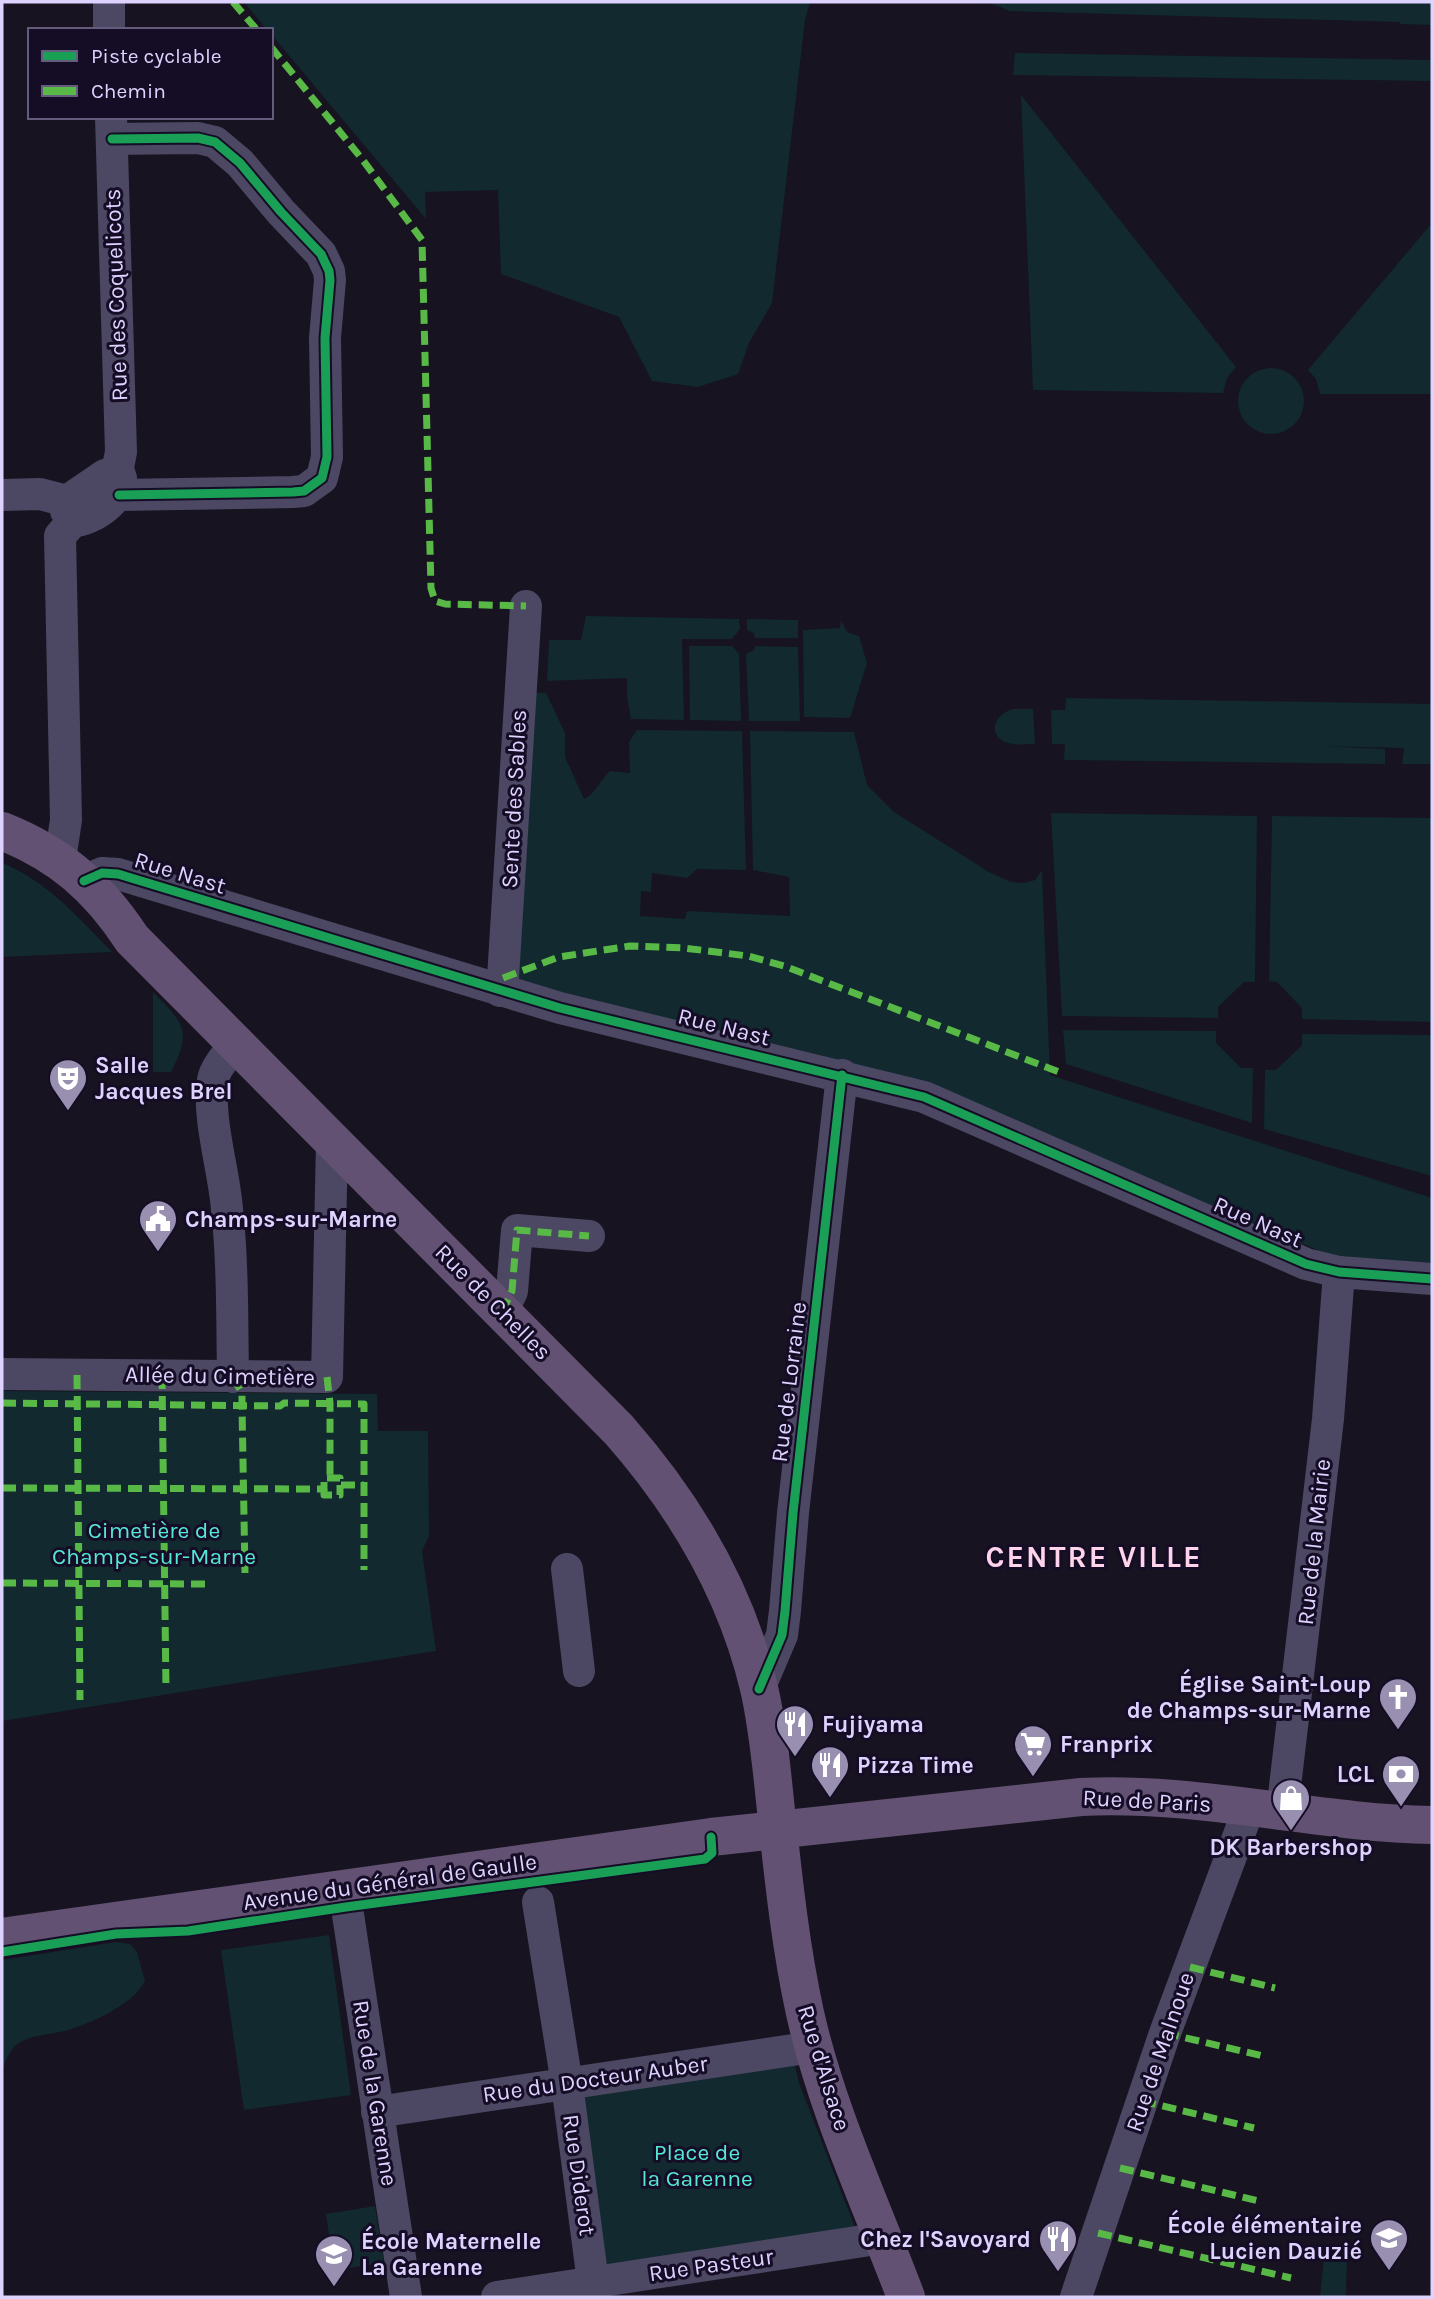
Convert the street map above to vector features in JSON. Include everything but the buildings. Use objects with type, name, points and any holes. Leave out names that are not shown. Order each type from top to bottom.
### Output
[{"type":"main road","name":"Rue de Chelles","points":[[2,831],[45,850],[72,871],[115,912],[132,939],[620,1430],[651,1466],[706,1551],[746,1643],[759,1689],[778,1829]]},
{"type":"main road","points":[[2,845],[36,861],[60,878],[105,920],[132,939]]},
{"type":"main road","name":"Rue de Paris","points":[[778,1829],[1102,1796],[1372,1822],[1432,1825]]},
{"type":"main road","name":"Avenue du Général de Gaulle","points":[[2,1937],[778,1829]]},
{"type":"main road","name":"Rue d'Alsace","points":[[778,1829],[788,1919],[813,2047],[906,2297]]},
{"type":"street","points":[[108,2],[109,28]]},
{"type":"street","points":[[72,871],[66,820],[60,536],[70,511],[105,475],[118,483],[304,491],[322,478],[327,457],[325,338],[330,281],[329,271],[316,247],[281,212],[240,163],[215,142],[112,128]]},
{"type":"street","name":"Rue des Coquelicots","points":[[112,128],[121,452],[118,483]]},
{"type":"street","points":[[2,495],[40,494],[70,511]]},
{"type":"street","name":"Sente des Sables","points":[[500,991],[503,978],[526,606]]},
{"type":"street","name":"Rue Nast","points":[[72,871],[118,874],[560,1008],[924,1097],[1306,1264],[1339,1272],[1432,1279]]},
{"type":"street","points":[[230,1038],[213,1078],[215,1126],[227,1209],[233,1377]]},
{"type":"street","name":"Rue de Lorraine","points":[[759,1689],[782,1635],[842,1075]]},
{"type":"street","name":"Allée du Cimetière","points":[[2,1374],[327,1377],[332,1141]]},
{"type":"street","points":[[502,1312],[512,1291],[517,1230],[589,1236]]},
{"type":"street","name":"Rue de la Mairie","points":[[1266,1810],[1328,1419],[1339,1272]]},
{"type":"street","points":[[567,1569],[579,1671]]},
{"type":"street","name":"Rue de Malnoue","points":[[1076,2297],[1166,2033],[1266,1810]]},
{"type":"street","name":"Rue de la Garenne","points":[[344,1888],[406,2297]]},
{"type":"street","name":"Rue Diderot","points":[[538,1902],[593,2283]]},
{"type":"street","name":"Rue du Docteur Auber","points":[[377,2112],[813,2047]]},
{"type":"street","name":"Rue Pasteur","points":[[497,2297],[883,2238]]},
{"type":"green space","points":[[244,2],[810,2],[805,20],[772,303],[749,343],[738,374],[698,387],[652,381],[619,317],[501,274],[498,190],[425,192],[426,219],[273,36],[273,28],[265,28]]},
{"type":"green space","points":[[988,2],[1432,2],[1432,25],[1010,11]]},
{"type":"green space","points":[[1015,53],[1432,60],[1432,81],[1013,75]]},
{"type":"green space","points":[[1021,95],[1236,367],[1227,378],[1223,393],[1033,390]]},
{"type":"green space","points":[[1432,223],[1432,394],[1320,394],[1316,379],[1308,370]]},
{"type":"green space","points":[[1277,368],[1295,377],[1302,388],[1302,414],[1295,425],[1284,432],[1265,434],[1247,425],[1240,414],[1238,395],[1247,377],[1258,370]]},
{"type":"green space","points":[[586,616],[739,619],[740,629],[732,639],[682,639],[684,720],[631,719],[627,678],[547,681],[549,640],[581,640]]},
{"type":"green space","points":[[747,619],[798,620],[798,638],[755,638],[754,633],[747,630]]},
{"type":"green space","points":[[841,620],[847,632],[859,636],[867,663],[850,718],[804,717],[803,630],[840,628]]},
{"type":"green space","points":[[689,646],[732,646],[739,654],[741,721],[690,720]]},
{"type":"green space","points":[[755,646],[798,647],[800,721],[749,721],[746,654],[754,650]]},
{"type":"green space","points":[[520,692],[546,693],[565,733],[565,757],[584,799],[610,771],[630,773],[629,742],[637,730],[742,731],[746,870],[697,869],[687,878],[652,873],[651,892],[641,891],[640,916],[685,919],[687,911],[790,916],[789,877],[753,870],[750,731],[854,732],[867,785],[894,812],[989,872],[1011,882],[1035,880],[1042,870],[1050,1075],[1432,1198],[1432,1267],[1339,1259],[937,1091],[503,978]]},
{"type":"green space","points":[[1066,698],[1432,704],[1432,764],[1402,764],[1404,748],[1323,746],[1385,749],[1385,764],[1064,760],[1065,744],[1052,744],[1051,710],[1065,710]]},
{"type":"green space","points":[[1013,709],[1033,709],[1035,744],[1005,742],[996,734],[998,719]]},
{"type":"green space","points":[[1051,813],[1257,816],[1255,982],[1244,982],[1218,1007],[1218,1018],[1062,1016]]},
{"type":"green space","points":[[1272,816],[1432,818],[1432,1022],[1302,1019],[1302,1008],[1277,982],[1269,981]]},
{"type":"green space","points":[[2,863],[48,890],[112,952],[2,957]]},
{"type":"green space","points":[[153,992],[172,1012],[182,1028],[182,1046],[171,1072],[153,1072]]},
{"type":"green space","points":[[1063,1030],[1216,1031],[1216,1043],[1241,1068],[1253,1068],[1252,1123],[1066,1064]]},
{"type":"green space","points":[[1302,1034],[1432,1035],[1432,1176],[1264,1129],[1265,1070],[1276,1070],[1302,1045]]},
{"type":"green space","name":"Cimetière de Champs-sur-Marne","points":[[2,1391],[377,1394],[378,1431],[428,1431],[429,1536],[422,1551],[436,1651],[2,1721]]},
{"type":"green space","points":[[329,1935],[351,2095],[244,2110],[221,1950]]},
{"type":"green space","points":[[116,1942],[130,1944],[137,1952],[145,1981],[139,1990],[121,2006],[86,2024],[19,2043],[10,2052],[2,2072],[2,1960]]},
{"type":"green space","name":"Place de la Garenne","points":[[793,2057],[799,2083],[858,2235],[605,2267],[580,2092]]},
{"type":"green space","points":[[375,2206],[384,2263],[334,2270],[326,2214]]},
{"type":"green space","points":[[1347,2246],[1346,2297],[1320,2297],[1325,2248]]},
{"type":"marked path","points":[[233,2],[255,28]]},
{"type":"marked path","points":[[273,49],[362,159],[422,240],[431,588],[435,601],[445,604],[526,606]]},
{"type":"marked path","points":[[503,978],[559,957],[630,946],[684,948],[748,956],[784,966],[1059,1072]]},
{"type":"marked path","points":[[502,1312],[512,1291],[517,1230],[589,1236]]},
{"type":"marked path","points":[[77,1375],[80,1700]]},
{"type":"marked path","points":[[162,1375],[166,1690]]},
{"type":"marked path","points":[[233,1377],[242,1393],[245,1573]]},
{"type":"marked path","points":[[327,1377],[330,1403],[330,1478]]},
{"type":"marked path","points":[[2,1403],[280,1406],[284,1403],[364,1404],[364,1570]]},
{"type":"marked path","points":[[2,1488],[324,1489],[324,1478],[340,1478],[340,1485],[364,1485]]},
{"type":"marked path","points":[[324,1489],[324,1495],[340,1495],[340,1485]]},
{"type":"marked path","points":[[2,1583],[205,1584]]},
{"type":"marked path","points":[[1190,1967],[1275,1988]]},
{"type":"marked path","points":[[1165,2033],[1263,2056]]},
{"type":"marked path","points":[[1142,2101],[1254,2128]]},
{"type":"marked path","points":[[1120,2168],[1259,2201]]},
{"type":"marked path","points":[[1098,2233],[1291,2278]]},
{"type":"cycle path","points":[[112,139],[198,138],[215,142],[240,163],[321,254],[330,280],[325,338],[327,457],[322,478],[304,491],[293,492],[119,495]]},
{"type":"cycle path","points":[[84,881],[102,873],[118,874],[560,1008],[924,1097],[1306,1264],[1339,1272],[1432,1279]]},
{"type":"cycle path","points":[[759,1689],[782,1635],[842,1075]]},
{"type":"cycle path","points":[[2,1952],[116,1934],[188,1931],[705,1859],[712,1853],[711,1837]]},
{"type":"place","name":"Salle Jacques Brel","points":[[68,1112]]},
{"type":"place","name":"Champs-sur-Marne","points":[[158,1253]]},
{"type":"place","name":"Église Saint-Loup de Champs-sur-Marne","points":[[1398,1731]]},
{"type":"place","name":"Fujiyama","points":[[795,1758]]},
{"type":"place","name":"Franprix","points":[[1033,1778]]},
{"type":"place","name":"Pizza Time","points":[[830,1799]]},
{"type":"place","name":"LCL","points":[[1401,1808]]},
{"type":"place","name":"DK Barbershop","points":[[1291,1832]]},
{"type":"place","name":"École élémentaire Lucien Dauzié","points":[[1389,2272]]},
{"type":"place","name":"Chez l'Savoyard","points":[[1058,2273]]},
{"type":"place","name":"École Maternelle La Garenne","points":[[334,2288]]},
{"type":"district","name":"CENTRE VILLE","points":[[1094,1557]]}]
